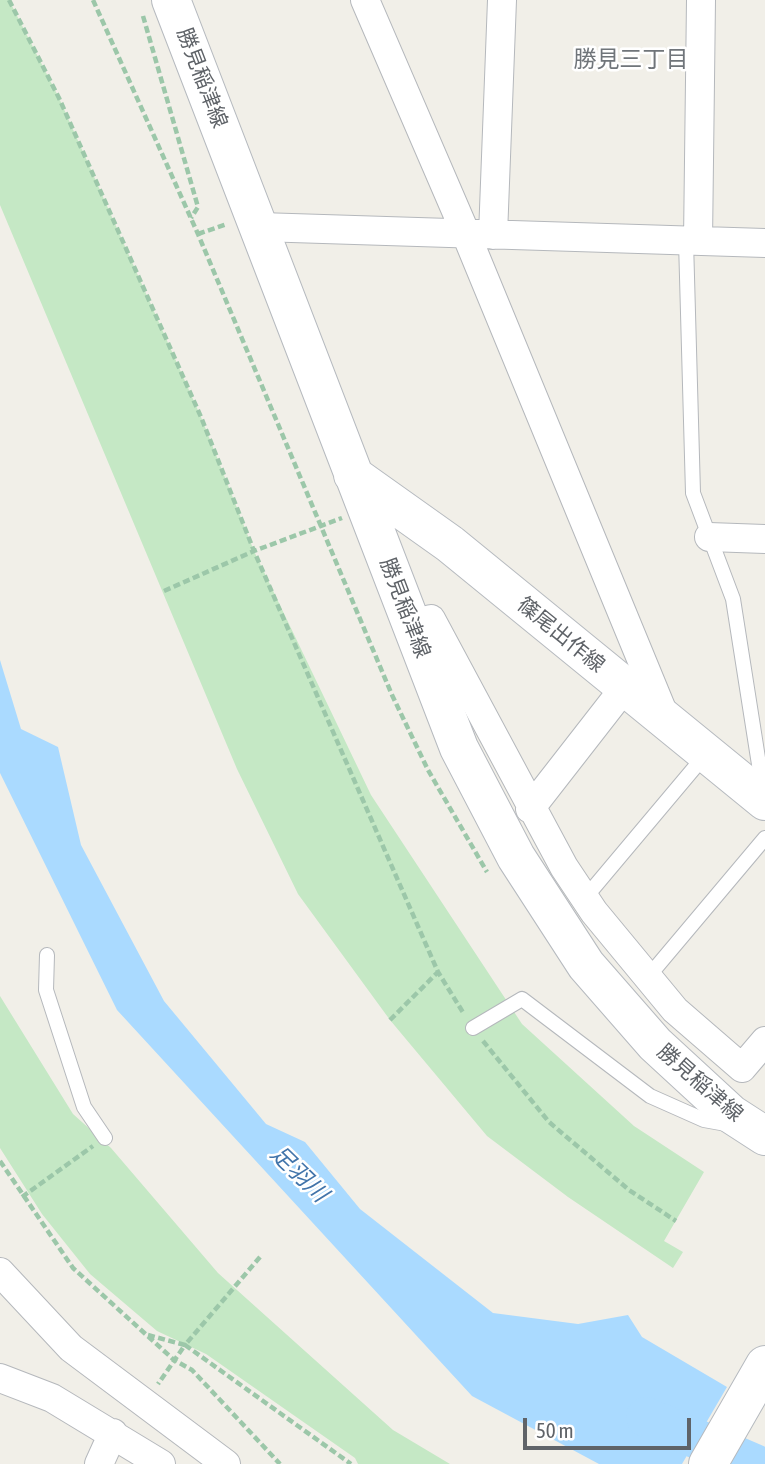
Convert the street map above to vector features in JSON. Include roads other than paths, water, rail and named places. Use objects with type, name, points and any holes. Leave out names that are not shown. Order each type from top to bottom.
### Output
[{"type":"main road","name":"勝見稲津線","points":[[157,6],[354,475],[459,748],[516,857],[586,965],[655,1044],[731,1114],[762,1134]]},
{"type":"main road","name":"篠尾出作線","points":[[354,475],[450,544],[765,800]]},
{"type":"main road","points":[[708,1464],[765,1365]]},
{"type":"street","points":[[365,0],[479,234],[666,720]]},
{"type":"street","points":[[479,234],[502,0]]},
{"type":"street","points":[[692,241],[701,0]]},
{"type":"street","points":[[247,225],[765,243]]},
{"type":"street","points":[[709,537],[765,538]]},
{"type":"street","points":[[411,624],[431,619],[530,809],[585,898],[676,1010],[742,1068],[765,1041]]},
{"type":"street","points":[[530,809],[625,687]]},
{"type":"street","points":[[0,1272],[71,1348],[226,1464]]},
{"type":"street","points":[[0,1378],[52,1398],[161,1464]]},
{"type":"street","points":[[99,1464],[113,1433]]},
{"type":"lane","points":[[692,241],[693,494],[733,599],[765,800]]},
{"type":"lane","points":[[585,898],[707,753]]},
{"type":"lane","points":[[648,977],[765,838]]},
{"type":"lane","points":[[47,955],[46,990],[84,1107],[105,1138]]},
{"type":"lane","points":[[473,1028],[522,999],[650,1096],[704,1120],[762,1134]]},
{"type":"water","points":[[0,660],[21,729],[58,747],[81,845],[164,1001],[266,1124],[305,1142],[360,1209],[493,1313],[578,1324],[628,1315],[642,1337],[727,1387],[682,1464],[599,1464],[472,1396],[117,1010],[0,773]]},
{"type":"waterway","name":"足羽川","points":[[646,1417],[755,1464]]},
{"type":"district","name":"勝見三丁目","points":[[631,60]]}]
